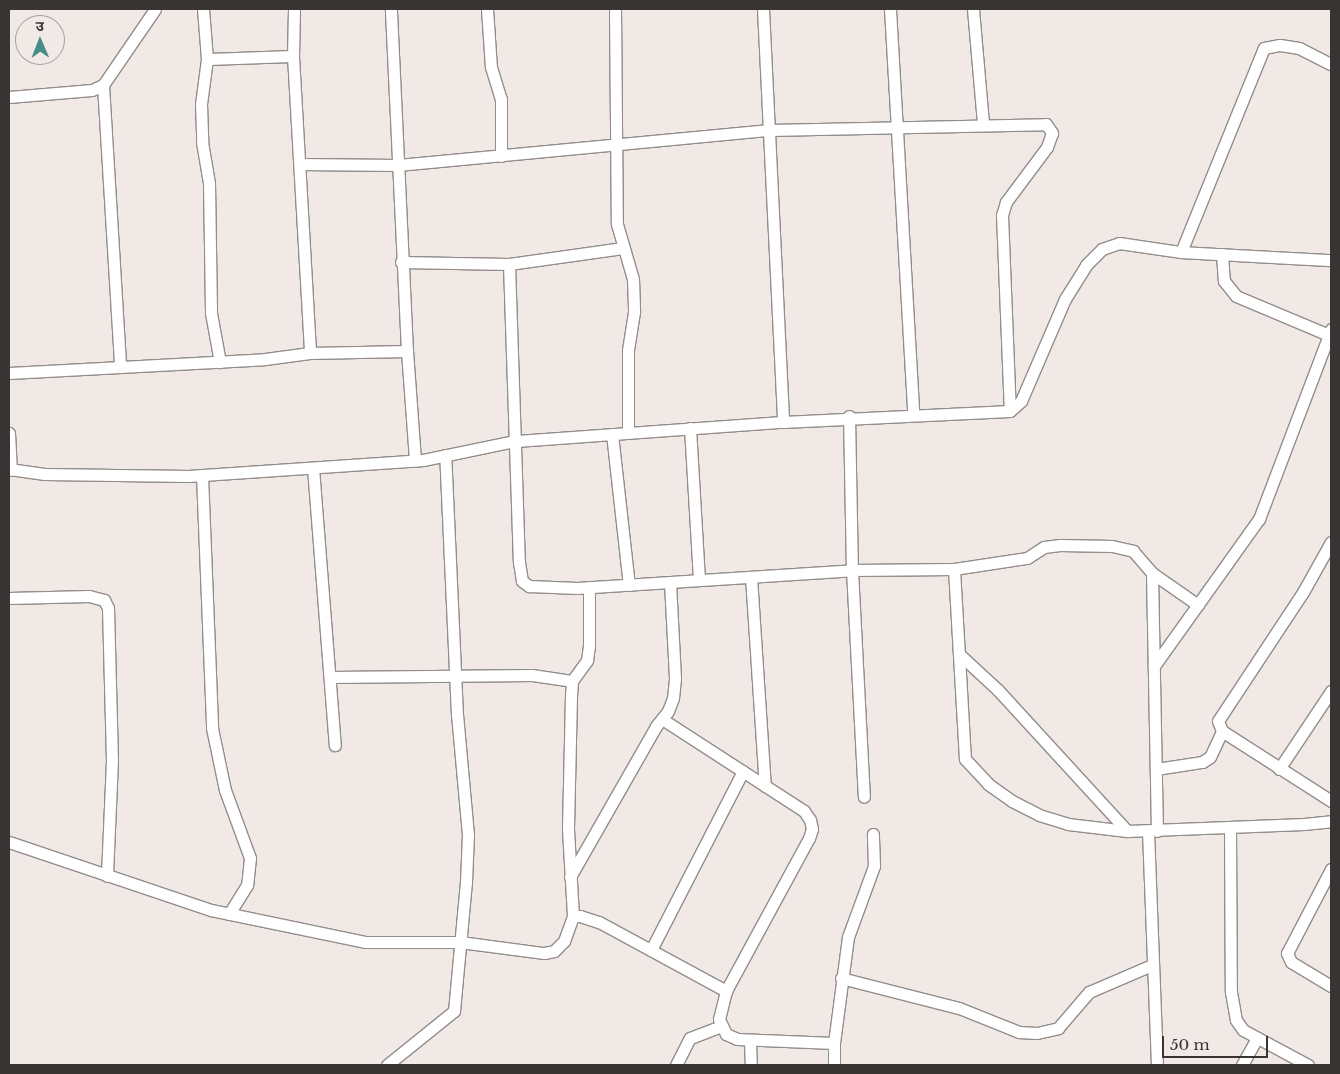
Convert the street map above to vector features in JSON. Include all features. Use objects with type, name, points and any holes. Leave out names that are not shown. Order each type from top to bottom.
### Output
[{"type":"street","points":[[9,97],[92,90],[103,85],[155,9]]},
{"type":"street","points":[[202,9],[207,59],[201,114],[209,182],[211,313],[220,362]]},
{"type":"street","points":[[294,9],[293,56],[310,353]]},
{"type":"street","points":[[391,9],[401,262],[415,461]]},
{"type":"street","points":[[487,9],[491,67],[501,99],[501,156]]},
{"type":"street","points":[[615,9],[616,224],[633,279],[634,312],[628,351],[628,433]]},
{"type":"street","points":[[763,9],[783,422]]},
{"type":"street","points":[[890,9],[913,414]]},
{"type":"street","points":[[973,9],[983,124]]},
{"type":"street","points":[[1181,252],[1264,48],[1280,45],[1299,48],[1331,64]]},
{"type":"street","points":[[207,59],[293,56]]},
{"type":"street","points":[[103,85],[120,366]]},
{"type":"street","points":[[300,164],[398,165],[769,130],[896,125],[1046,124],[1052,133],[1048,146],[1006,202],[1002,215],[1010,411]]},
{"type":"street","points":[[9,432],[10,470],[45,474],[202,475],[415,461],[515,441],[849,416],[1010,411],[1021,401],[1065,300],[1086,265],[1102,249],[1119,244],[1181,252],[1331,260]]},
{"type":"street","points":[[401,262],[509,264],[623,248]]},
{"type":"street","points":[[1154,666],[1252,530],[1266,504],[1330,332],[1236,296],[1224,281],[1222,254]]},
{"type":"street","points":[[509,264],[519,562],[522,581],[539,588],[589,587],[852,570],[954,569],[1027,558],[1044,547],[1060,545],[1124,548],[1133,551],[1152,573],[1198,605]]},
{"type":"street","points":[[9,373],[220,362],[310,353],[407,351]]},
{"type":"street","points":[[849,416],[852,570],[864,797]]},
{"type":"street","points":[[690,428],[699,580]]},
{"type":"street","points":[[612,434],[629,585]]},
{"type":"street","points":[[387,1065],[454,1010],[468,835],[456,676],[445,455]]},
{"type":"street","points":[[313,468],[335,745]]},
{"type":"street","points":[[202,475],[212,736],[225,790],[250,858],[248,885],[229,914]]},
{"type":"street","points":[[1331,542],[1328,556],[1220,715],[1218,726],[1222,731],[1279,769],[1331,801]]},
{"type":"street","points":[[954,569],[965,759],[988,784],[1039,815],[1068,824],[1127,831],[1230,828],[1331,821]]},
{"type":"street","points":[[1152,573],[1156,769],[1152,831],[1152,965],[1157,1065]]},
{"type":"street","points":[[752,577],[765,786]]},
{"type":"street","points":[[569,878],[673,698],[675,678],[670,582]]},
{"type":"street","points":[[9,842],[107,876],[229,914],[365,942],[460,942],[529,953],[554,951],[564,941],[573,916],[569,878],[572,682],[587,660],[589,646],[589,587]]},
{"type":"street","points":[[9,598],[89,596],[104,600],[108,608],[112,760],[107,876]]},
{"type":"street","points":[[959,654],[998,690],[1127,831]]},
{"type":"street","points":[[330,677],[532,675],[572,682]]},
{"type":"street","points":[[1279,769],[1331,691]]},
{"type":"street","points":[[662,719],[804,811],[812,829],[726,991],[720,1018],[726,1034],[750,1041],[834,1043]]},
{"type":"street","points":[[1156,769],[1202,762],[1210,756],[1222,731]]},
{"type":"street","points":[[651,950],[743,772]]},
{"type":"street","points":[[1230,828],[1233,1006],[1243,1030],[1308,1065]]},
{"type":"street","points":[[834,1065],[834,1043],[841,978],[848,937],[874,866],[873,834]]},
{"type":"street","points":[[1331,868],[1287,953],[1291,962],[1331,986]]},
{"type":"street","points":[[573,916],[599,922],[726,991]]},
{"type":"street","points":[[841,978],[959,1008],[1019,1032],[1037,1033],[1058,1028],[1089,992],[1152,965]]},
{"type":"street","points":[[676,1065],[690,1038],[722,1026]]},
{"type":"street","points":[[1242,1065],[1257,1038]]},
{"type":"street","points":[[750,1041],[751,1065]]}]
